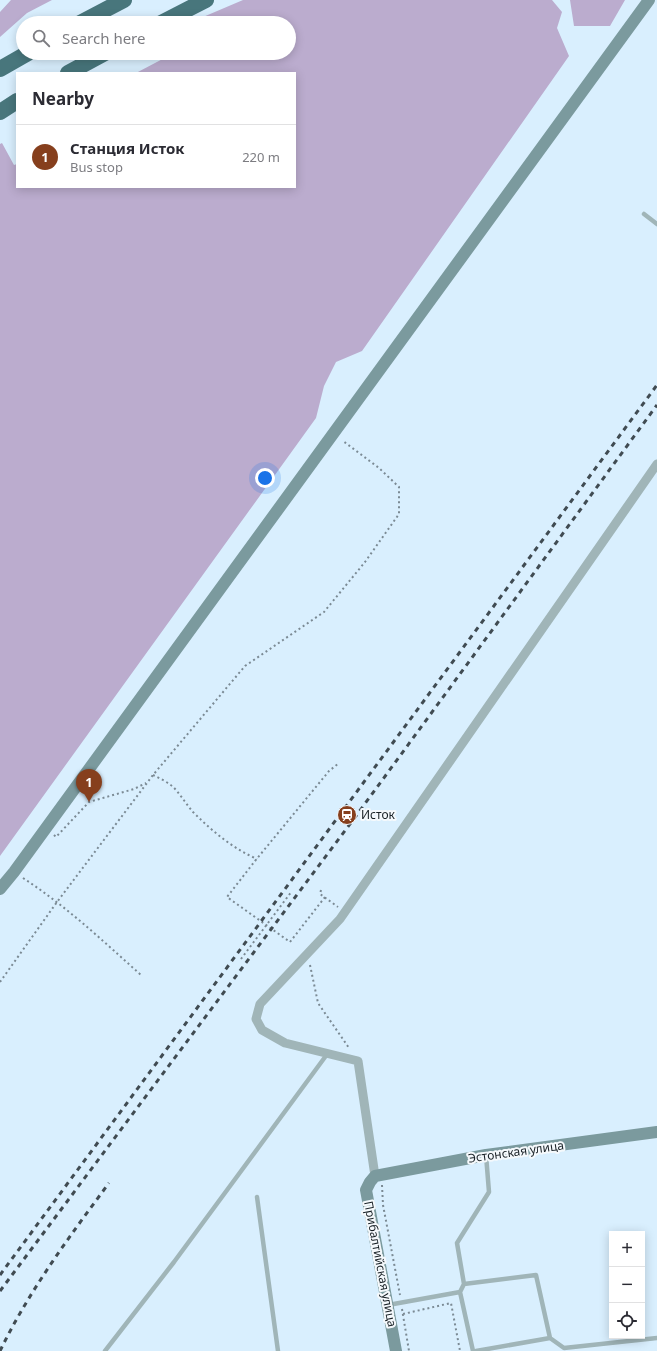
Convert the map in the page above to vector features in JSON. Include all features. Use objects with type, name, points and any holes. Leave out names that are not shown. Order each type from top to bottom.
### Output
[{"type":"highway","points":[[93,16],[124,0]]},
{"type":"highway","points":[[175,16],[206,0]]},
{"type":"highway","points":[[0,69],[16,60]]},
{"type":"highway","points":[[70,72],[92,60]]},
{"type":"highway","points":[[0,112],[16,102]]},
{"type":"main road","points":[[0,889],[46,829],[649,0]]},
{"type":"main road","name":"Эстонская улица","points":[[378,1175],[486,1155],[657,1132]]},
{"type":"main road","name":"Прибалтийская улица","points":[[378,1175],[370,1182],[366,1190],[396,1351]]},
{"type":"street","points":[[378,1175],[358,1060],[285,1043],[262,1030],[256,1019],[260,1004],[340,919],[657,464]]},
{"type":"lane","points":[[644,214],[657,224]]},
{"type":"lane","points":[[105,1351],[174,1262],[328,1053]]},
{"type":"lane","points":[[473,1351],[460,1292],[464,1284],[458,1244],[489,1192],[486,1155]]},
{"type":"lane","points":[[257,1197],[278,1351]]},
{"type":"lane","points":[[464,1284],[536,1275],[550,1338],[564,1348],[657,1338]]},
{"type":"lane","points":[[388,1305],[460,1292]]},
{"type":"lane","points":[[476,1351],[550,1338]]},
{"type":"path","points":[[0,982],[57,902],[147,782],[245,666],[324,612],[364,562],[399,514],[399,487],[379,468],[334,434]]},
{"type":"path","points":[[325,897],[290,942],[227,897],[329,771],[339,763]]},
{"type":"path","points":[[153,775],[176,789],[192,811],[214,832],[256,860]]},
{"type":"path","points":[[46,829],[56,837],[89,802],[134,789],[147,782]]},
{"type":"path","points":[[14,872],[57,902],[141,975]]},
{"type":"path","points":[[320,890],[320,894],[345,912]]},
{"type":"path","points":[[241,959],[292,891]]},
{"type":"path","points":[[307,954],[318,1003],[358,1060]]},
{"type":"path","points":[[378,1175],[409,1351]]},
{"type":"path","points":[[403,1314],[451,1303],[460,1351]]},
{"type":"shaded area","points":[[11,0],[52,0],[24,16],[16,16],[16,23],[0,37],[0,12]]},
{"type":"shaded area","points":[[243,0],[552,0],[562,12],[557,28],[569,56],[362,351],[336,362],[324,386],[316,418],[0,856],[0,144],[2,143],[14,165],[16,164],[16,188],[296,188],[296,72],[138,72],[161,60],[296,60],[296,16],[205,16]]},
{"type":"shaded area","points":[[570,0],[625,0],[610,26],[574,26]]},
{"type":"railway","points":[[0,1275],[657,385]]},
{"type":"railway","points":[[0,1291],[353,820],[657,405]]},
{"type":"railway","points":[[0,1351],[11,1329],[37,1286],[109,1183]]},
{"type":"place","name":"Станция Исток","points":[[89,802]]},
{"type":"place","name":"Исток","points":[[347,815]]}]
